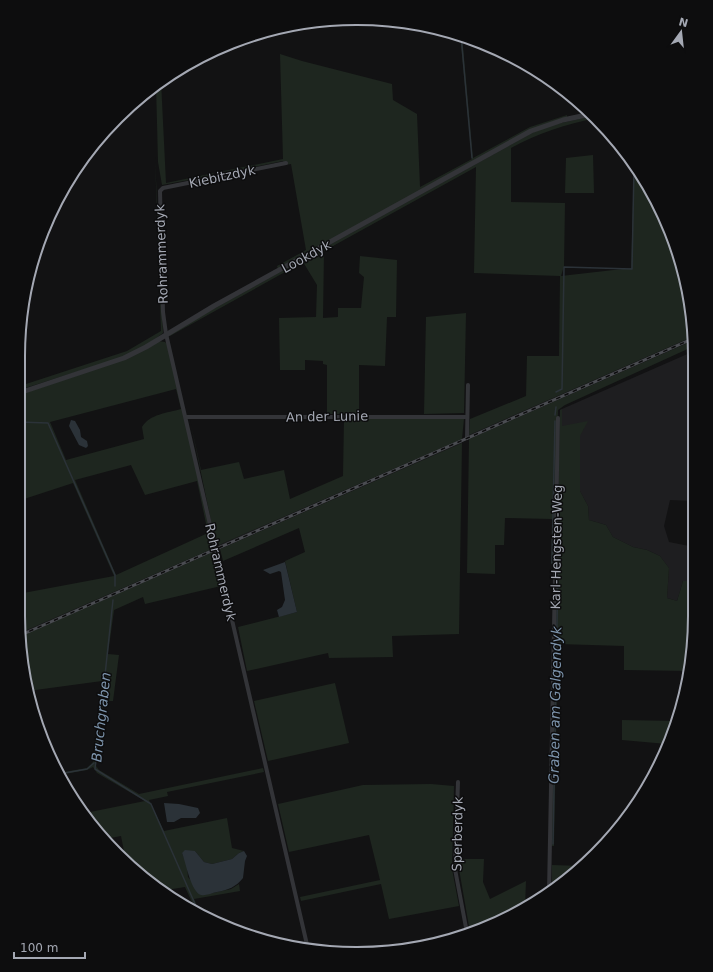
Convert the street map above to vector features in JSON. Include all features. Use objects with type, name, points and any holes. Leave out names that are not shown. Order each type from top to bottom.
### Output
[{"type":"street","name":"Lookdyk","points":[[25,390],[124,358],[531,131],[563,120],[584,115]]},
{"type":"street","name":"Kiebitzdyk","points":[[160,191],[163,188],[286,162]]},
{"type":"street","name":"Rohrammerdyk","points":[[160,191],[163,312],[166,334],[307,943]]},
{"type":"street","points":[[467,438],[468,385]]},
{"type":"street","name":"An der Lunie","points":[[186,417],[467,417]]},
{"type":"street","name":"Karl-Hengsten-Weg","points":[[549,885],[558,418]]},
{"type":"street","name":"Sperberdyk","points":[[458,782],[455,869],[466,928]]},
{"type":"shaded area","points":[[461,42],[463,43],[473,158],[530,127],[567,115],[567,118],[532,129],[278,269],[277,266],[306,250],[291,164],[285,165],[283,161],[225,173],[219,172],[283,159],[280,54],[392,84],[393,100],[417,114],[420,187],[472,159]]},
{"type":"shaded area","points":[[161,89],[166,183],[214,173],[211,176],[162,185],[158,162],[156,93]]},
{"type":"shaded area","points":[[586,117],[589,120],[552,130],[511,148],[511,202],[565,203],[564,266],[561,276],[631,268],[634,175],[644,191],[663,230],[677,271],[682,292],[687,339],[469,435],[470,419],[526,396],[527,356],[559,356],[560,276],[474,273],[476,167],[324,251],[323,318],[338,317],[338,308],[361,308],[364,277],[359,273],[360,256],[397,260],[396,317],[387,317],[385,366],[359,365],[359,414],[327,414],[327,365],[323,364],[323,361],[305,360],[305,370],[280,370],[279,318],[316,317],[317,285],[303,262],[170,336],[170,333],[534,132],[552,125]]},
{"type":"shaded area","points":[[593,155],[594,193],[565,193],[566,158]]},
{"type":"shaded area","points":[[155,157],[163,333],[148,344],[120,358],[25,388],[26,384],[127,351],[161,331]]},
{"type":"shaded area","points":[[466,313],[464,413],[424,414],[426,317]]},
{"type":"shaded area","points":[[687,339],[687,343],[469,439],[469,435]]},
{"type":"shaded area","points":[[158,341],[165,342],[167,344],[213,541],[210,542],[212,549],[26,631],[25,593],[114,576],[73,483],[25,499],[25,393],[123,360]],"holes":[[[176,389],[181,409],[159,415],[145,423],[142,427],[144,439],[66,460],[50,422]],[[131,465],[145,495],[197,481],[208,533],[116,575],[75,480]]]},
{"type":"shaded area","points":[[687,343],[688,349],[565,405],[558,410],[554,564],[551,564],[552,519],[505,518],[504,545],[495,545],[495,574],[467,573],[469,439]]},
{"type":"shaded area","points":[[688,354],[688,501],[670,500],[664,526],[669,542],[688,546],[688,581],[683,581],[677,601],[667,598],[669,568],[660,556],[647,550],[633,547],[613,537],[606,525],[589,520],[588,506],[580,491],[580,435],[584,428],[562,426],[562,409]]},
{"type":"shaded area","points":[[562,409],[562,426],[588,421],[580,436],[580,491],[588,506],[589,520],[606,525],[613,537],[633,547],[647,550],[660,556],[669,568],[667,598],[677,601],[683,581],[688,581],[688,616],[683,671],[624,670],[624,646],[558,644],[554,846],[551,846],[560,410]]},
{"type":"shaded area","points":[[344,419],[464,419],[462,439],[219,545],[218,539],[215,540],[190,420],[201,470],[239,462],[244,479],[284,470],[290,499],[343,476]]},
{"type":"shaded area","points":[[71,420],[75,421],[80,430],[81,437],[87,441],[88,446],[86,448],[79,445],[69,426]]},
{"type":"shaded area","points":[[462,439],[462,443],[220,549],[219,545]]},
{"type":"shaded area","points":[[462,443],[459,634],[392,636],[393,657],[329,658],[328,653],[247,671],[238,627],[297,612],[285,561],[305,552],[299,528],[223,561],[220,549]]},
{"type":"shaded area","points":[[212,549],[213,552],[26,634],[26,631]]},
{"type":"shaded area","points":[[213,552],[221,586],[145,604],[143,597],[114,610],[108,654],[119,655],[113,701],[103,701],[96,766],[99,770],[139,794],[263,768],[264,772],[167,792],[168,796],[149,800],[164,831],[227,818],[232,848],[244,851],[232,859],[212,864],[204,862],[195,851],[182,853],[187,865],[188,877],[203,895],[231,889],[239,884],[240,891],[194,899],[197,906],[193,904],[185,887],[170,889],[138,865],[124,852],[121,836],[111,838],[107,834],[90,812],[145,801],[97,773],[93,767],[87,770],[65,774],[64,772],[87,768],[93,762],[102,681],[33,690],[28,659],[26,634]]},
{"type":"shaded area","points":[[285,562],[297,612],[279,617],[277,610],[282,607],[285,600],[281,572],[279,571],[270,574],[263,570]]},
{"type":"shaded area","points":[[335,683],[349,743],[268,761],[254,701]]},
{"type":"shaded area","points":[[622,720],[670,721],[662,744],[622,740]]},
{"type":"shaded area","points":[[431,784],[454,786],[452,869],[459,906],[389,919],[381,884],[301,901],[300,897],[380,880],[369,835],[289,852],[278,804],[363,785]]},
{"type":"shaded area","points":[[164,803],[198,808],[200,813],[196,818],[181,818],[174,822],[167,822]]},
{"type":"shaded area","points":[[185,850],[195,851],[204,862],[212,864],[232,859],[244,851],[247,856],[243,878],[238,884],[228,889],[207,895],[201,895],[194,889],[189,877],[182,853]]},
{"type":"shaded area","points":[[459,859],[484,859],[483,882],[490,899],[526,881],[525,901],[503,913],[469,927],[459,869]]},
{"type":"shaded area","points":[[552,865],[574,866],[558,878],[552,883]]},
{"type":"waterway","points":[[462,43],[472,158]]},
{"type":"waterway","name":"Graben am Galgendyk","points":[[556,392],[562,389],[564,267],[632,269],[634,175]]},
{"type":"waterway","name":"Graben am Galgendyk","points":[[555,415],[556,407]]},
{"type":"waterway","name":"Graben am Galgendyk","points":[[552,563],[555,421]]},
{"type":"waterway","name":"Bruchgraben","points":[[25,422],[48,423],[115,575],[115,586]]},
{"type":"waterway","name":"Graben am Galgendyk","points":[[553,844],[558,566]]},
{"type":"waterway","name":"Bruchgraben","points":[[113,600],[95,769],[151,804],[196,905]]},
{"type":"waterway","points":[[65,773],[87,769],[94,763]]},
{"type":"railway","points":[[26,633],[687,341]]}]
